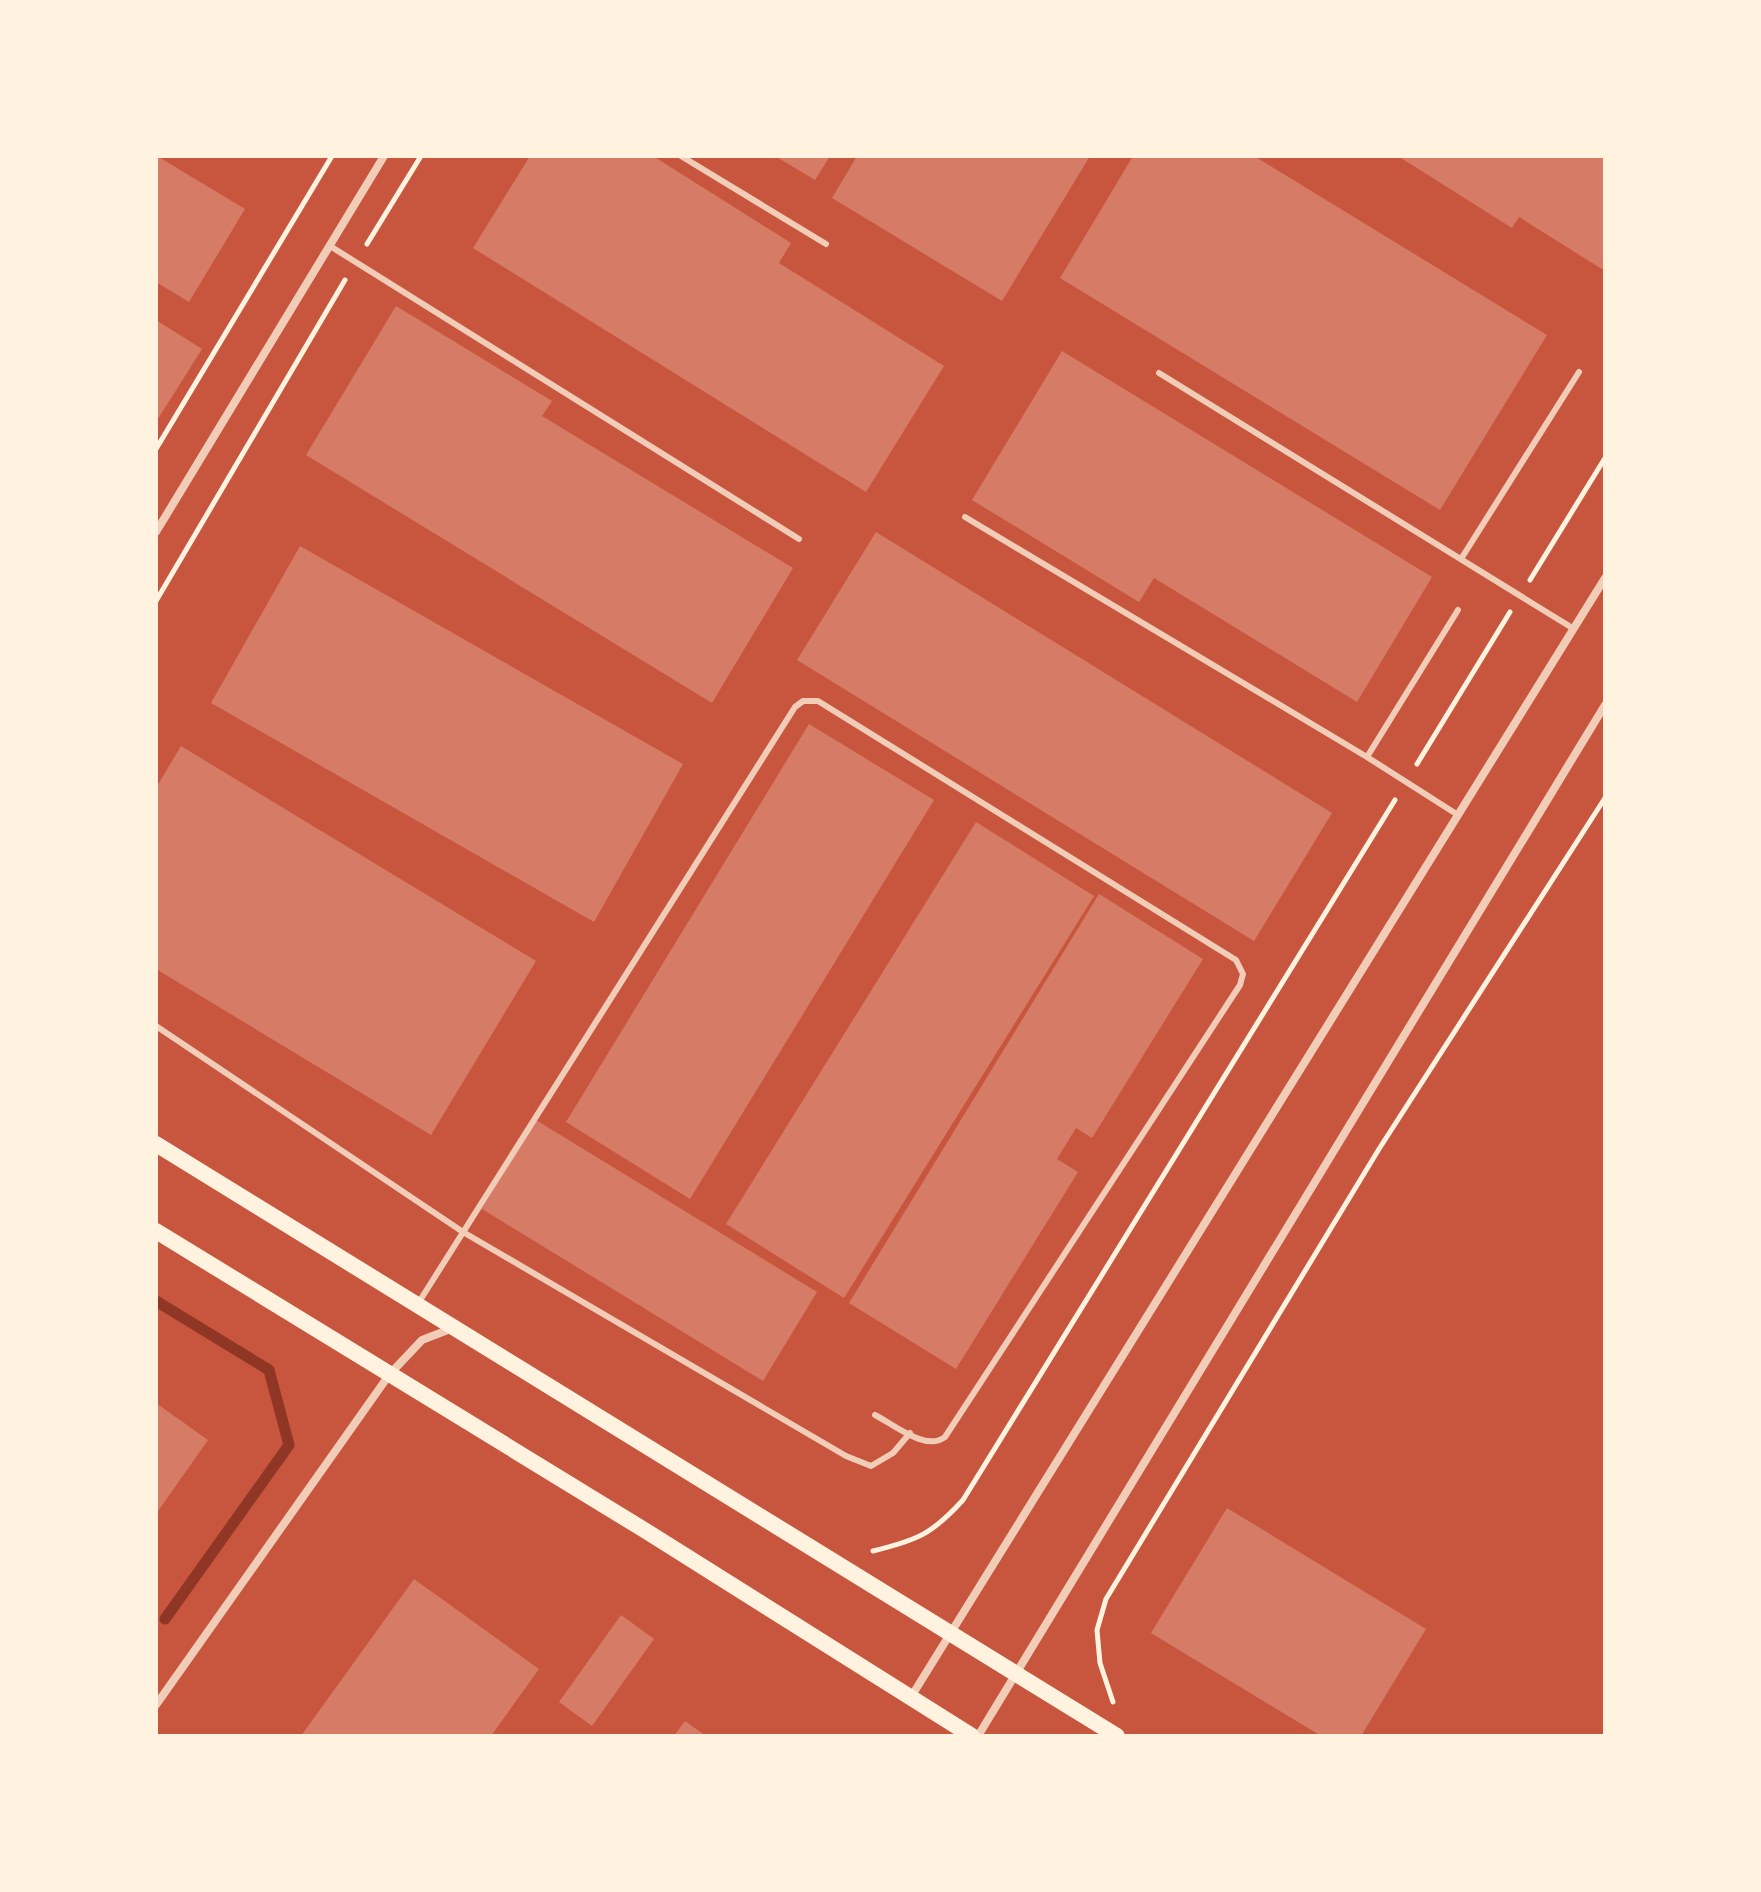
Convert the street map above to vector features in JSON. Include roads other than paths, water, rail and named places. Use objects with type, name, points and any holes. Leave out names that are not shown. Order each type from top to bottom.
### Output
[{"type":"main road","points":[[156,1144],[1117,1736]]},
{"type":"main road","points":[[156,1231],[646,1531],[972,1736]]},
{"type":"street","points":[[156,532],[384,156]]},
{"type":"street","points":[[911,1698],[1605,578]]},
{"type":"street","points":[[978,1736],[1605,705]]},
{"type":"street","points":[[156,1705],[389,1375],[422,1340],[454,1328]]},
{"type":"lane","points":[[681,156],[826,244]]},
{"type":"lane","points":[[330,246],[799,539]]},
{"type":"lane","points":[[1461,559],[1579,372]]},
{"type":"lane","points":[[1159,373],[1574,629]]},
{"type":"lane","points":[[965,517],[1367,757],[1458,815]]},
{"type":"lane","points":[[1367,757],[1458,610]]},
{"type":"lane","points":[[417,1305],[795,707],[803,701],[818,701],[1236,960],[1243,974],[1240,985],[950,1431],[939,1442],[927,1442],[875,1415]]},
{"type":"lane","points":[[156,1026],[463,1232],[846,1456],[871,1466],[893,1453],[910,1433]]},
{"type":"waterway","points":[[156,1301],[269,1370],[289,1445],[165,1619]]}]
